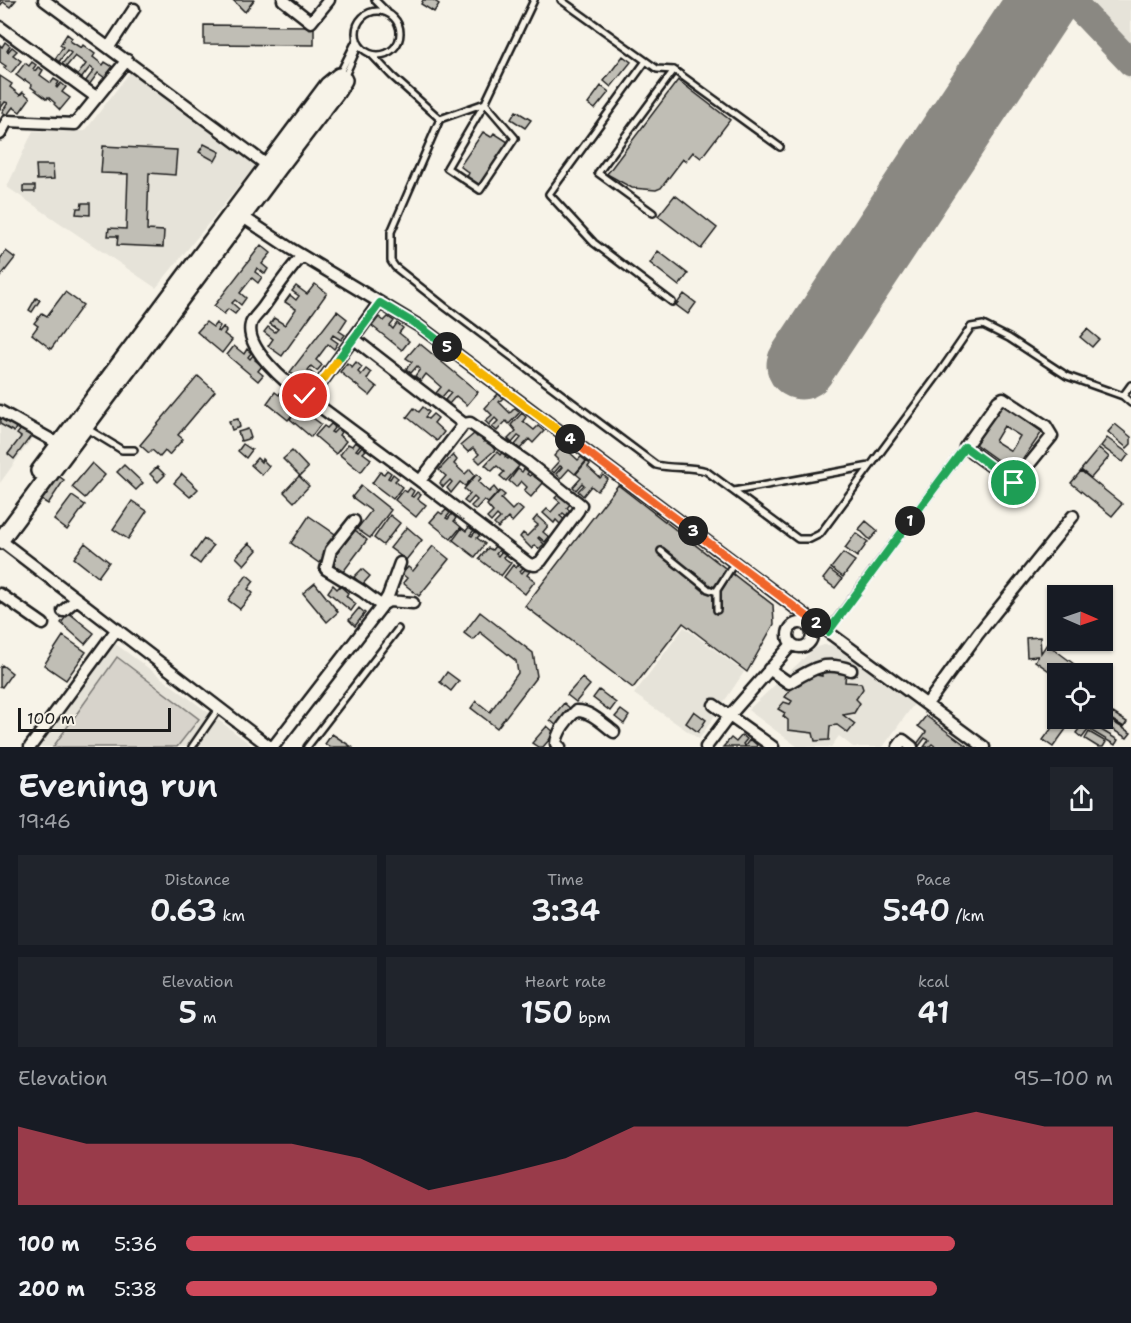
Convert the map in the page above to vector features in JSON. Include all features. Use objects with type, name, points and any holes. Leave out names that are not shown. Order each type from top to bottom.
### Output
[{"type":"main road","points":[[0,524],[328,85],[341,78]]},
{"type":"main road","points":[[0,540],[336,93],[341,78]]},
{"type":"street","points":[[44,0],[267,165]]},
{"type":"street","points":[[283,0],[311,22],[329,0]]},
{"type":"street","points":[[109,47],[134,9]]},
{"type":"street","points":[[0,27],[96,97]]},
{"type":"street","points":[[0,134],[4,119],[75,124],[127,60]]},
{"type":"street","points":[[243,217],[302,256],[419,326],[984,747]]},
{"type":"street","points":[[302,256],[251,323],[251,339],[255,348],[274,370],[305,396],[313,394],[380,303]]},
{"type":"street","points":[[353,338],[464,424]]},
{"type":"street","points":[[313,394],[315,403],[529,564],[535,566],[541,561],[579,511],[580,505],[527,462],[470,423],[464,424],[420,481]]},
{"type":"street","points":[[1003,398],[1046,426],[1052,436],[1014,483],[965,447],[998,400],[1003,398]]},
{"type":"street","points":[[0,411],[59,444]]},
{"type":"street","points":[[927,704],[978,634],[1073,516]]},
{"type":"street","points":[[354,521],[331,550],[326,569],[382,606]]},
{"type":"street","points":[[0,540],[271,747],[382,606],[400,563]]},
{"type":"street","points":[[0,594],[43,624]]},
{"type":"street","points":[[63,611],[76,599]]},
{"type":"street","points":[[382,606],[389,601],[413,603]]},
{"type":"street","points":[[798,609],[811,628],[812,639],[802,648],[792,644],[788,633],[792,626],[800,623],[811,628],[819,628],[830,633]]},
{"type":"street","points":[[30,747],[117,629]]},
{"type":"street","points":[[706,747],[730,715],[792,644]]},
{"type":"street","points":[[769,669],[789,683],[811,669],[825,665],[839,665],[851,670]]},
{"type":"street","points":[[714,705],[773,747]]},
{"type":"street","points":[[560,747],[556,744],[556,739],[576,711],[582,710],[592,715],[614,732]]},
{"type":"street","points":[[898,747],[903,740],[912,747]]},
{"type":"lane","points":[[371,54],[377,55],[393,49],[400,33],[397,21],[375,0]]},
{"type":"lane","points":[[485,103],[515,138],[480,190],[447,168],[485,103],[534,0]]},
{"type":"lane","points":[[561,0],[657,69],[674,70],[780,147]]},
{"type":"lane","points":[[388,13],[377,11],[366,15],[357,29],[358,42],[440,120]]},
{"type":"lane","points":[[341,78],[358,42]]},
{"type":"lane","points":[[646,61],[549,194],[594,243],[672,302]]},
{"type":"lane","points":[[653,213],[598,173],[674,70]]},
{"type":"lane","points":[[485,103],[440,120],[391,232],[391,261],[395,267],[656,465],[706,471],[798,538],[810,539],[820,534],[971,327],[983,325],[1009,338],[1067,376],[1123,396],[1131,403]]},
{"type":"lane","points":[[1123,396],[1131,385]]},
{"type":"lane","points":[[85,427],[122,450],[134,450]]},
{"type":"lane","points":[[830,633],[965,447]]},
{"type":"lane","points":[[734,491],[870,466]]},
{"type":"lane","points":[[661,551],[708,588],[717,592]]},
{"type":"lane","points":[[717,610],[717,590],[735,562]]},
{"type":"lane","points":[[306,747],[398,629]]},
{"type":"lane","points":[[192,747],[219,708]]},
{"type":"shaded area","points":[[1089,0],[1131,0],[1131,82],[1074,22]]},
{"type":"shaded area","points":[[130,72],[256,165],[156,288],[7,187],[33,131],[85,131]]},
{"type":"shaded area","points":[[0,416],[33,437],[0,483]]},
{"type":"shaded area","points":[[684,627],[744,672],[699,739],[634,694]]},
{"type":"shaded area","points":[[113,642],[213,716],[254,747],[38,747]]},
{"type":"shaded area","points":[[824,645],[841,648],[914,704],[883,747],[853,747],[839,736],[831,747],[798,747],[748,710],[815,648]]},
{"type":"shaded area","points":[[117,657],[199,719],[177,747],[53,747]]},
{"type":"building","points":[[0,0],[16,0],[10,7],[3,2],[0,6]]},
{"type":"building","points":[[233,0],[254,0],[245,12]]},
{"type":"building","points":[[423,0],[433,0],[439,4],[434,12],[421,4]]},
{"type":"building","points":[[204,25],[314,26],[314,45],[204,44]]},
{"type":"building","points":[[67,34],[72,38],[70,41],[81,48],[83,45],[95,54],[93,57],[103,65],[105,62],[113,67],[105,78],[98,73],[89,85],[85,82],[94,70],[90,67],[81,79],[77,76],[86,64],[75,56],[66,67],[62,64],[71,53],[67,50],[59,62],[55,59],[63,47],[60,45]]},
{"type":"building","points":[[5,42],[10,46],[7,51],[12,47],[17,51],[13,55],[21,61],[11,73],[0,62],[0,45],[2,47]]},
{"type":"building","points":[[623,56],[631,62],[611,87],[604,81]]},
{"type":"building","points":[[32,62],[36,65],[33,69],[35,71],[38,67],[43,70],[40,75],[51,83],[54,79],[59,82],[57,88],[61,83],[66,87],[62,92],[70,98],[60,110],[48,97],[47,99],[31,87],[32,85],[16,75],[25,63],[29,66]]},
{"type":"building","points":[[0,76],[12,84],[10,87],[20,95],[23,92],[30,98],[20,112],[13,107],[7,115],[2,112],[8,103],[5,102],[0,109]]},
{"type":"building","points":[[678,80],[730,120],[701,158],[693,152],[686,161],[683,159],[661,188],[656,190],[632,188],[607,174]]},
{"type":"building","points":[[601,86],[609,92],[595,109],[588,104]]},
{"type":"building","points":[[516,111],[531,120],[525,128],[511,119]]},
{"type":"building","points":[[483,132],[491,137],[494,133],[508,142],[479,185],[467,177],[469,173],[460,166]]},
{"type":"building","points":[[204,144],[220,152],[215,161],[199,152]]},
{"type":"building","points":[[103,146],[177,150],[175,175],[149,173],[147,230],[164,231],[163,247],[117,245],[118,236],[108,236],[109,228],[126,229],[128,174],[101,173]]},
{"type":"building","points":[[36,165],[53,165],[54,179],[37,180]]},
{"type":"building","points":[[23,186],[35,186],[35,192],[23,192]]},
{"type":"building","points":[[675,195],[717,228],[701,249],[658,216]]},
{"type":"building","points":[[82,203],[90,203],[90,215],[76,214],[77,208],[81,208]]},
{"type":"building","points":[[261,245],[271,253],[262,264],[268,269],[265,274],[257,268],[255,272],[262,277],[258,283],[252,278],[240,293],[246,298],[241,305],[235,300],[232,303],[239,309],[235,314],[228,309],[224,314],[214,306]]},
{"type":"building","points":[[6,251],[15,258],[0,277],[0,259]]},
{"type":"building","points":[[658,251],[688,274],[679,286],[650,263]]},
{"type":"building","points":[[315,284],[327,293],[282,356],[268,346],[273,339],[264,332],[268,327],[275,332],[278,329],[270,324],[274,318],[285,325],[296,309],[285,302],[290,295],[296,300],[299,296],[292,291],[296,286],[307,294]]},
{"type":"building","points":[[65,292],[83,305],[51,349],[32,334],[38,326],[34,323],[42,313],[47,316]]},
{"type":"building","points":[[684,294],[696,303],[688,314],[676,305]]},
{"type":"building","points":[[36,298],[40,300],[32,312],[29,310]]},
{"type":"building","points":[[337,311],[347,319],[339,331],[345,335],[341,340],[333,335],[331,338],[338,343],[334,349],[328,344],[316,360],[322,365],[317,371],[311,366],[308,370],[315,375],[311,380],[304,375],[300,380],[290,372]]},
{"type":"building","points":[[379,317],[384,321],[388,317],[394,321],[390,326],[393,329],[397,323],[403,328],[399,333],[409,341],[402,350],[372,326]]},
{"type":"building","points":[[206,322],[213,327],[216,323],[220,326],[217,331],[219,332],[223,327],[226,331],[224,334],[232,340],[222,353],[197,332]]},
{"type":"building","points":[[1087,329],[1099,339],[1092,347],[1080,337]]},
{"type":"building","points":[[419,343],[478,392],[467,405],[456,396],[449,404],[445,400],[451,393],[448,390],[442,397],[436,393],[441,387],[426,374],[421,381],[415,376],[420,369],[417,366],[411,373],[406,369],[412,362],[406,358]]},
{"type":"building","points":[[234,346],[244,354],[247,349],[251,353],[248,357],[250,359],[254,354],[258,357],[255,360],[262,366],[258,371],[263,375],[258,381],[227,355]]},
{"type":"building","points":[[356,362],[362,367],[358,372],[361,375],[366,369],[371,373],[367,379],[377,387],[370,396],[340,372],[347,363],[352,367]]},
{"type":"building","points":[[198,376],[215,391],[178,435],[183,439],[169,455],[165,451],[160,457],[152,450],[149,453],[140,445]]},
{"type":"building","points":[[282,390],[287,394],[283,398],[285,400],[289,395],[293,398],[290,401],[298,408],[288,420],[267,403],[275,392],[279,395]]},
{"type":"building","points":[[498,394],[503,398],[499,402],[510,413],[515,408],[520,412],[509,424],[506,421],[497,431],[492,427],[498,421],[495,418],[489,425],[485,421],[492,415],[485,408]]},
{"type":"building","points":[[1003,404],[1042,432],[1014,472],[975,444]],"holes":[[[1004,426],[1020,436],[1011,451],[995,441]]]},
{"type":"building","points":[[305,407],[310,410],[306,415],[308,416],[312,411],[316,415],[313,418],[321,424],[311,437],[290,419],[299,409],[302,411]]},
{"type":"building","points":[[423,407],[429,412],[425,417],[428,419],[433,414],[438,418],[434,423],[444,432],[437,441],[407,417],[414,408],[419,412]]},
{"type":"building","points":[[522,413],[526,417],[523,421],[534,430],[538,426],[544,431],[533,443],[529,439],[520,449],[515,445],[521,438],[518,436],[512,443],[508,439],[516,431],[511,425]]},
{"type":"building","points":[[0,418],[16,427],[14,432],[0,424]]},
{"type":"building","points":[[238,419],[240,427],[232,430],[229,421]]},
{"type":"building","points":[[331,424],[335,427],[331,432],[337,429],[341,432],[339,435],[346,441],[336,454],[315,436],[324,426],[327,428]]},
{"type":"building","points":[[1115,424],[1131,437],[1131,444],[1127,448],[1108,432]]},
{"type":"building","points":[[21,429],[31,436],[14,459],[8,454],[21,437],[17,434]]},
{"type":"building","points":[[248,429],[251,438],[241,441],[238,432]]},
{"type":"building","points":[[482,432],[486,436],[482,439],[484,442],[489,438],[495,450],[480,463],[475,458],[479,454],[473,448],[468,452],[461,445],[474,434],[477,437]]},
{"type":"building","points":[[1107,438],[1129,454],[1123,462],[1101,446]]},
{"type":"building","points":[[355,442],[360,445],[356,450],[358,451],[362,446],[366,450],[363,453],[371,459],[361,472],[340,455],[348,444],[352,446]]},
{"type":"building","points":[[243,444],[252,450],[246,458],[238,451]]},
{"type":"building","points":[[565,444],[568,447],[566,449],[578,460],[581,457],[586,461],[575,474],[569,469],[561,478],[556,474],[562,467],[560,466],[554,473],[551,470],[559,461],[554,456]]},
{"type":"building","points":[[1099,448],[1109,457],[1091,478],[1081,470]]},
{"type":"building","points":[[505,449],[509,453],[505,457],[508,459],[512,455],[516,458],[513,461],[519,466],[506,481],[500,476],[504,472],[497,466],[492,471],[485,465],[497,452],[500,455]]},
{"type":"building","points":[[292,451],[308,468],[300,476],[283,459]]},
{"type":"building","points":[[453,455],[457,460],[454,464],[465,474],[470,469],[475,475],[465,486],[460,482],[451,493],[447,488],[452,482],[450,480],[443,487],[440,483],[446,476],[439,470]]},
{"type":"building","points":[[257,458],[261,462],[262,459],[269,466],[262,475],[251,465]]},
{"type":"building","points":[[587,461],[590,464],[588,467],[600,478],[603,475],[608,479],[597,491],[591,486],[583,496],[578,491],[584,485],[582,483],[576,490],[573,487],[581,478],[576,474]]},
{"type":"building","points":[[92,463],[105,475],[85,498],[72,487]]},
{"type":"building","points":[[124,465],[143,483],[136,490],[117,472]]},
{"type":"building","points":[[526,466],[531,469],[527,474],[530,476],[534,471],[538,474],[535,477],[543,483],[531,497],[524,491],[527,487],[521,481],[516,487],[509,481],[518,469],[522,472]]},
{"type":"building","points":[[157,467],[165,475],[158,482],[150,474]]},
{"type":"building","points":[[387,470],[391,473],[388,478],[390,479],[393,474],[398,478],[395,481],[402,487],[393,499],[372,483],[380,472],[384,474]]},
{"type":"building","points":[[1081,471],[1122,504],[1112,516],[1071,483]]},
{"type":"building","points":[[182,474],[198,489],[190,497],[174,483]]},
{"type":"building","points":[[477,474],[481,478],[478,482],[489,492],[494,487],[498,492],[488,503],[484,500],[475,510],[471,506],[477,500],[474,497],[468,504],[464,501],[470,494],[464,489]]},
{"type":"building","points":[[57,475],[64,480],[48,504],[40,499]]},
{"type":"building","points":[[299,476],[309,486],[294,502],[284,492]]},
{"type":"building","points":[[618,485],[773,605],[774,624],[747,672],[683,623],[633,688],[525,606]]},
{"type":"building","points":[[361,486],[391,510],[370,538],[357,529],[371,511],[352,497]]},
{"type":"building","points":[[410,488],[414,491],[411,496],[413,497],[417,492],[421,495],[418,499],[426,505],[416,517],[395,500],[403,490],[407,492]]},
{"type":"building","points":[[500,491],[505,495],[501,499],[512,510],[517,505],[523,510],[512,522],[508,518],[498,528],[494,524],[500,518],[497,515],[491,522],[487,518],[493,512],[487,505]]},
{"type":"building","points":[[561,492],[572,502],[567,508],[573,513],[569,518],[563,513],[560,516],[566,521],[562,526],[556,520],[554,523],[543,513],[547,509],[551,512],[560,502],[555,498]]},
{"type":"building","points":[[72,496],[85,505],[67,530],[54,520]]},
{"type":"building","points":[[132,501],[147,511],[128,539],[113,529]]},
{"type":"building","points":[[446,510],[450,513],[446,518],[448,519],[452,514],[456,518],[454,521],[461,527],[451,539],[430,522],[439,512],[442,514]]},
{"type":"building","points":[[390,515],[400,523],[383,545],[374,538]]},
{"type":"building","points":[[309,516],[338,536],[319,563],[291,543]]},
{"type":"building","points":[[537,516],[548,526],[543,532],[549,537],[545,542],[539,537],[544,544],[539,549],[535,545],[532,549],[520,537],[523,533],[527,536],[538,525],[533,521]]},
{"type":"building","points":[[866,521],[878,531],[870,540],[859,529]]},
{"type":"building","points":[[407,527],[422,540],[406,560],[390,548]]},
{"type":"building","points":[[469,527],[474,530],[470,535],[472,536],[476,531],[480,535],[477,538],[485,544],[475,557],[453,540],[462,528],[466,531]]},
{"type":"building","points":[[355,530],[367,540],[343,572],[330,563]]},
{"type":"building","points":[[856,533],[868,542],[857,557],[845,548]]},
{"type":"building","points":[[204,539],[213,546],[200,564],[191,557]]},
{"type":"building","points":[[85,543],[109,562],[98,577],[74,558]]},
{"type":"building","points":[[249,543],[257,550],[244,565],[236,557]]},
{"type":"building","points":[[433,546],[449,559],[419,596],[403,583],[407,578],[402,574],[408,567],[413,571]]},
{"type":"building","points":[[495,546],[500,549],[496,554],[498,556],[502,551],[506,554],[503,557],[511,563],[501,576],[479,559],[488,548],[492,550]]},
{"type":"building","points":[[843,553],[855,561],[843,577],[831,568]]},
{"type":"building","points":[[520,563],[524,567],[520,571],[522,573],[526,568],[530,571],[527,575],[535,581],[525,594],[504,577],[513,565],[516,568]]},
{"type":"building","points":[[362,569],[370,576],[362,585],[354,577]]},
{"type":"building","points":[[830,570],[842,579],[835,588],[823,579]]},
{"type":"building","points":[[247,575],[254,581],[248,589],[253,593],[240,609],[228,600]]},
{"type":"building","points":[[315,583],[338,612],[327,622],[303,593]]},
{"type":"building","points":[[333,585],[337,589],[340,586],[348,593],[346,596],[356,604],[351,611],[328,592]]},
{"type":"building","points":[[359,608],[365,613],[355,626],[349,620]]},
{"type":"building","points":[[480,612],[533,653],[537,676],[497,728],[471,708],[476,701],[490,712],[518,673],[516,661],[480,632],[473,640],[464,633]]},
{"type":"building","points":[[69,613],[94,633],[85,644],[61,623]]},
{"type":"building","points":[[63,636],[86,652],[66,680],[44,665]]},
{"type":"building","points":[[1040,637],[1041,653],[1047,644],[1047,651],[1056,651],[1073,663],[1047,663],[1047,669],[1035,661],[1038,656],[1027,657],[1026,638]]},
{"type":"building","points":[[2,665],[12,673],[2,687],[0,686],[0,668]]},
{"type":"building","points":[[822,671],[846,671],[845,682],[861,683],[863,689],[856,699],[860,703],[854,713],[843,715],[855,724],[848,733],[837,725],[830,726],[829,740],[815,741],[813,733],[788,730],[788,720],[783,716],[785,713],[778,709],[784,702],[790,704],[792,701],[785,697],[796,682],[810,674],[822,676]]},
{"type":"building","points":[[447,672],[459,681],[451,691],[440,682]]},
{"type":"building","points":[[582,678],[590,685],[576,702],[567,695]]},
{"type":"building","points":[[599,690],[616,703],[610,711],[593,698]]},
{"type":"building","points":[[564,703],[572,710],[558,727],[550,720]]},
{"type":"building","points":[[621,710],[629,716],[624,724],[615,717]]},
{"type":"building","points":[[694,711],[706,720],[698,732],[686,723]]},
{"type":"building","points":[[1113,713],[1127,722],[1124,727],[1113,720]]},
{"type":"building","points":[[926,716],[968,747],[936,747],[932,744],[924,747],[929,740],[925,738],[919,746],[917,744],[926,732],[918,726]]},
{"type":"building","points":[[1113,722],[1131,733],[1127,738],[1111,729]]},
{"type":"building","points":[[547,726],[555,733],[543,747],[538,747],[532,743]]},
{"type":"building","points":[[1051,729],[1066,729],[1053,747],[1043,740]]},
{"type":"building","points":[[1079,729],[1088,730],[1082,738],[1076,733]]},
{"type":"building","points":[[1100,729],[1118,740],[1115,745],[1090,730]]},
{"type":"building","points":[[1089,732],[1106,742],[1103,747],[1098,747],[1085,739]]},
{"type":"building","points":[[332,734],[352,747],[330,747],[325,744]]},
{"type":"building","points":[[742,735],[747,739],[743,744],[745,746],[750,739],[757,745],[756,747],[723,747],[731,738],[736,742]]},
{"type":"taxiway","points":[[1071,0],[1131,63]]},
{"type":"runway","points":[[801,365],[1043,0]]},
{"type":"route","points":[[305,396],[313,394],[380,303],[419,326],[828,632],[965,447],[1014,483]]}]
